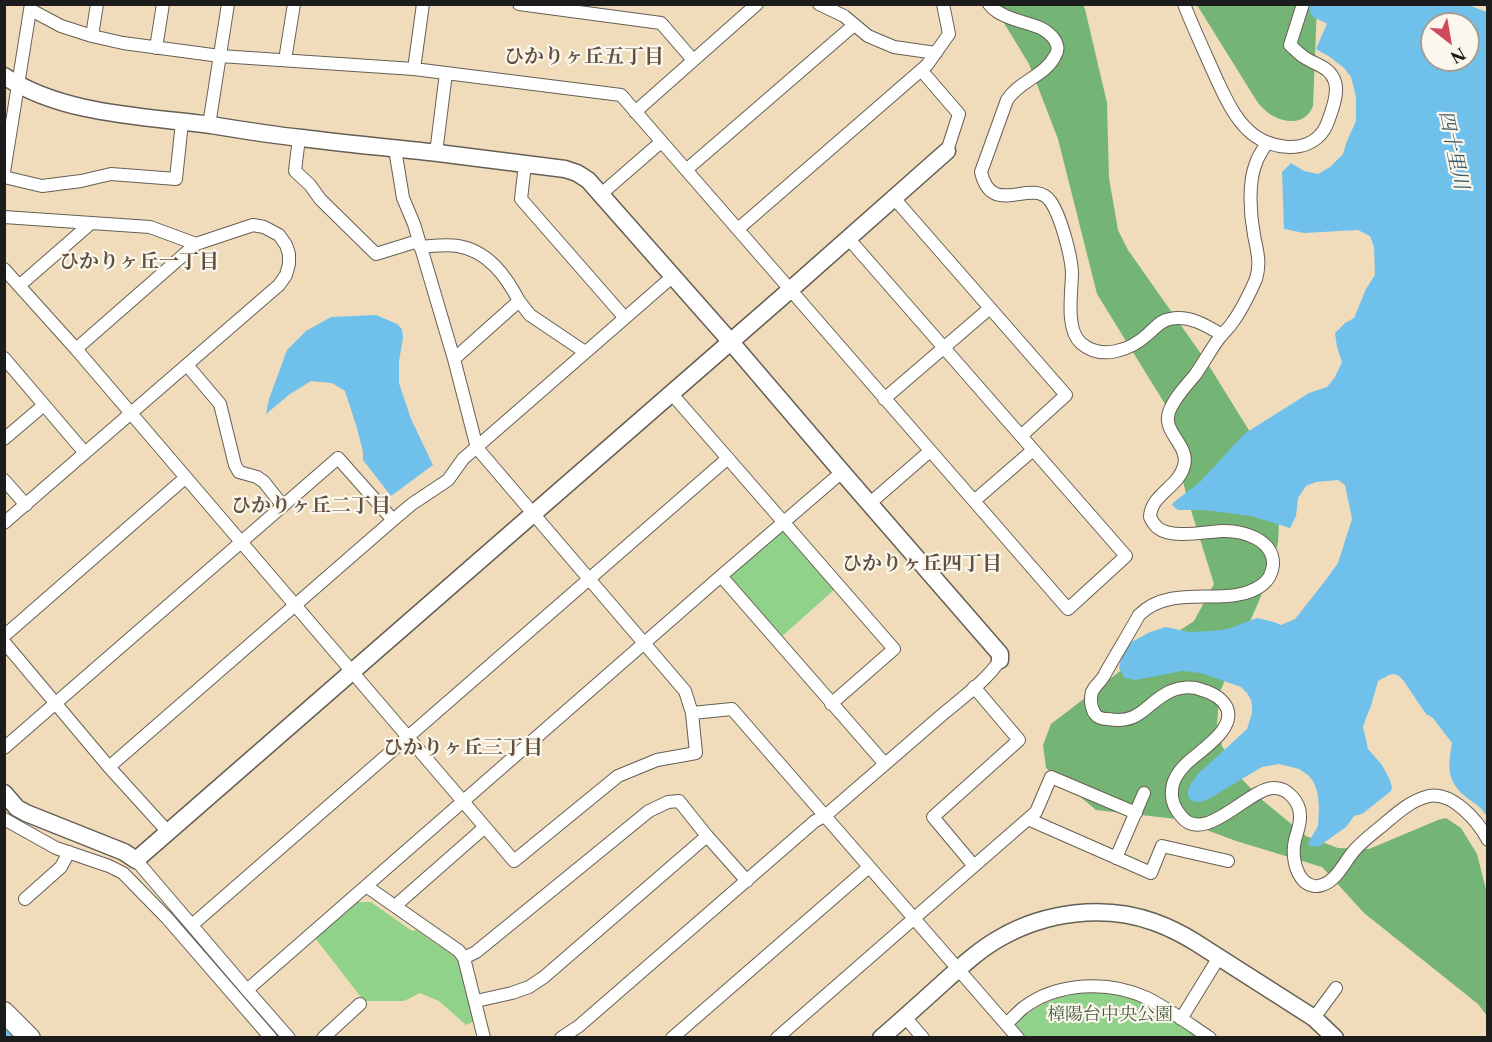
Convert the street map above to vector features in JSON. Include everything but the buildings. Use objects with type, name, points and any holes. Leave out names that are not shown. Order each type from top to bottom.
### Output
[{"type":"main road","points":[[4,1012],[30,1038]]},
{"type":"street","points":[[92,36],[98,4]]},
{"type":"street","points":[[156,48],[163,4]]},
{"type":"street","points":[[209,125],[228,4]]},
{"type":"street","points":[[285,60],[294,4]]},
{"type":"street","points":[[414,69],[423,4]]},
{"type":"street","points":[[519,4],[661,22],[693,60]]},
{"type":"street","points":[[635,112],[757,4]]},
{"type":"street","points":[[819,4],[844,16],[868,36],[894,47],[936,52]]},
{"type":"street","points":[[738,229],[921,70],[949,34],[943,4]]},
{"type":"street","points":[[989,4],[1000,14],[1045,30],[1057,44],[1058,50],[1049,64],[1011,93],[981,172],[983,180],[993,193],[1008,196],[1036,192],[1045,195],[1051,202],[1058,215],[1070,258],[1071,315],[1075,334],[1081,343],[1101,352],[1123,350],[1168,319],[1179,318],[1195,320],[1222,335]]},
{"type":"street","points":[[1184,4],[1197,38],[1225,95],[1246,129],[1267,143],[1293,148],[1305,145],[1324,131],[1334,106],[1336,92],[1335,82],[1325,68],[1304,57],[1290,45],[1303,4]]},
{"type":"street","points":[[182,122],[176,179],[111,174],[42,186],[4,174],[31,7],[61,26],[92,36],[156,48],[220,56],[414,69],[621,95],[1068,609],[1126,556],[848,238]]},
{"type":"street","points":[[686,170],[854,25]]},
{"type":"street","points":[[136,860],[947,151],[959,114],[921,70]]},
{"type":"street","points":[[436,153],[446,73]]},
{"type":"street","points":[[4,76],[19,86],[64,103],[104,113],[565,169],[588,180],[1000,654],[996,667],[974,687],[825,816],[815,821],[579,1026],[561,1038]]},
{"type":"street","points":[[299,138],[295,171],[376,254],[419,244],[469,249],[500,270],[530,315],[585,352]]},
{"type":"street","points":[[600,195],[661,142]]},
{"type":"street","points":[[1267,143],[1256,161],[1251,183],[1252,219],[1260,265],[1255,281],[1233,323],[1222,335],[1169,413],[1168,424],[1186,458],[1180,476],[1158,497],[1150,510],[1150,517],[1158,529],[1165,532],[1187,534],[1238,531],[1251,535],[1266,546],[1272,556],[1271,573],[1263,585],[1254,590],[1243,593],[1183,597],[1154,604],[1145,610],[1139,615],[1104,677],[1096,684],[1091,699],[1092,707],[1095,714],[1101,718],[1125,721],[1173,690],[1195,687],[1221,699],[1228,712],[1225,726],[1221,733],[1177,775],[1172,786],[1173,804],[1185,821],[1201,825],[1217,819],[1263,790],[1281,788],[1288,792],[1299,807],[1300,817],[1294,843],[1295,865],[1304,881],[1309,885],[1328,883],[1363,841],[1402,809],[1429,796],[1437,796],[1459,806],[1475,820],[1488,840]]},
{"type":"street","points":[[4,269],[76,349],[514,861],[618,776],[657,760],[696,753],[692,713],[685,691],[477,448],[454,358],[414,224],[403,198],[395,149]]},
{"type":"street","points":[[525,164],[521,199],[625,318]]},
{"type":"street","points":[[894,197],[1066,395],[1021,436]]},
{"type":"street","points":[[4,217],[150,227],[196,244]]},
{"type":"street","points":[[20,285],[90,224]]},
{"type":"street","points":[[4,523],[279,285],[286,275],[289,264],[286,245],[279,235],[264,227],[252,225],[196,244],[76,349]]},
{"type":"street","points":[[109,767],[393,520],[448,480],[463,459],[672,277]]},
{"type":"street","points":[[454,358],[519,301]]},
{"type":"street","points":[[885,399],[990,308]]},
{"type":"street","points":[[4,358],[85,453]]},
{"type":"street","points":[[187,365],[220,404],[235,465],[239,472],[257,477],[264,482],[283,506]]},
{"type":"street","points":[[671,393],[894,649],[831,704]]},
{"type":"street","points":[[4,439],[45,405]]},
{"type":"street","points":[[974,501],[1032,450]]},
{"type":"street","points":[[869,504],[930,451]]},
{"type":"street","points":[[4,748],[338,458],[393,520]]},
{"type":"street","points":[[192,925],[728,458]]},
{"type":"street","points":[[247,990],[842,472]]},
{"type":"street","points":[[4,636],[185,478]]},
{"type":"street","points":[[4,480],[26,505]]},
{"type":"street","points":[[721,576],[885,764]]},
{"type":"street","points":[[4,642],[109,767],[168,832]]},
{"type":"street","points":[[974,687],[1019,740],[933,817],[974,866]]},
{"type":"street","points":[[692,713],[732,709],[1018,1038]]},
{"type":"street","points":[[777,1038],[1028,819],[1035,812],[1051,777],[1136,813]]},
{"type":"street","points":[[4,792],[17,808],[26,813],[124,852],[136,860],[289,1038]]},
{"type":"street","points":[[1116,858],[1144,793]]},
{"type":"street","points":[[464,958],[476,952],[649,811],[668,802],[679,801],[747,880]]},
{"type":"street","points":[[4,819],[56,848],[110,866],[123,873],[166,918],[271,1038]]},
{"type":"street","points":[[1028,819],[1151,873],[1162,846],[1228,861]]},
{"type":"street","points":[[395,906],[485,827]]},
{"type":"street","points":[[476,1001],[529,987],[544,977],[707,836]]},
{"type":"street","points":[[25,898],[61,867],[69,852]]},
{"type":"street","points":[[672,1038],[869,867]]},
{"type":"street","points":[[366,886],[459,951],[464,958],[484,1038]]},
{"type":"street","points":[[881,1038],[958,970],[999,939],[1022,927],[1045,919],[1068,914],[1098,912],[1152,921],[1179,933],[1314,1018],[1335,1038]]},
{"type":"street","points":[[1180,1019],[1219,957]]},
{"type":"street","points":[[1006,1024],[1024,1007],[1045,996],[1073,987],[1100,985],[1126,990],[1146,998],[1210,1038]]},
{"type":"street","points":[[1314,1018],[1336,988]]},
{"type":"street","points":[[323,1038],[360,1004]]},
{"type":"street","points":[[905,1017],[923,1038]]},
{"type":"green space","points":[[993,5],[1083,5],[1107,103],[1109,178],[1118,230],[1128,250],[1206,361],[1250,432],[1280,497],[1278,543],[1261,596],[1219,694],[1217,727],[1222,746],[1240,777],[1261,799],[1306,836],[1338,848],[1369,849],[1446,818],[1461,828],[1477,854],[1487,893],[1487,1016],[1478,1004],[1364,913],[1322,867],[1236,841],[1177,819],[1096,810],[1046,768],[1043,745],[1051,724],[1132,662],[1194,621],[1214,584],[1186,494],[1165,404],[1097,294],[1058,139],[1029,64]]},
{"type":"green space","points":[[1197,5],[1317,5],[1313,106],[1310,112],[1301,119],[1290,121],[1273,116],[1263,109]]},
{"type":"green space","points":[[780,532],[786,532],[835,589],[780,638],[731,580],[731,576]]},
{"type":"green space","points":[[356,902],[371,902],[461,961],[475,1021],[466,1025],[439,1001],[420,993],[404,1001],[364,1001],[315,938]]},
{"type":"green space","name":"樟陽台中央公園","points":[[1083,991],[1113,992],[1147,1004],[1201,1037],[1025,1037],[1015,1027],[1016,1022],[1040,1006]]},
{"type":"water","points":[[1465,4],[1487,12],[1487,817],[1480,808],[1459,791],[1452,779],[1449,766],[1452,743],[1433,718],[1426,714],[1403,680],[1394,674],[1378,681],[1363,727],[1368,749],[1382,765],[1389,778],[1391,791],[1362,814],[1354,816],[1346,827],[1318,847],[1310,846],[1308,843],[1318,826],[1318,796],[1313,781],[1299,769],[1279,764],[1262,767],[1207,800],[1194,801],[1188,796],[1189,787],[1198,774],[1247,729],[1252,706],[1247,693],[1241,687],[1201,673],[1182,671],[1135,680],[1125,678],[1119,668],[1124,646],[1150,632],[1166,627],[1189,632],[1211,631],[1228,629],[1257,618],[1281,625],[1295,619],[1338,563],[1352,519],[1345,485],[1338,480],[1316,482],[1306,486],[1298,498],[1296,516],[1290,528],[1251,516],[1205,510],[1178,510],[1172,505],[1200,482],[1244,434],[1309,393],[1327,387],[1342,362],[1335,333],[1354,318],[1366,289],[1375,275],[1374,247],[1370,236],[1358,230],[1304,233],[1284,229],[1282,172],[1291,163],[1304,171],[1318,174],[1330,167],[1343,154],[1356,121],[1356,97],[1351,77],[1344,68],[1316,49],[1335,5]]},
{"type":"water","points":[[376,315],[397,324],[402,329],[399,383],[411,419],[433,465],[391,496],[363,460],[357,428],[345,391],[332,383],[311,381],[290,394],[266,414],[269,399],[287,350],[306,331],[331,317]]},
{"type":"waterway","name":"四十里川","points":[[1321,4],[1320,9],[1338,17],[1353,29]]},
{"type":"waterway","points":[[4,1033],[9,1038]]},
{"type":"district","name":"ひかりヶ丘五丁目","points":[[584,57]]},
{"type":"district","name":"ひかりヶ丘一丁目","points":[[139,262]]},
{"type":"district","name":"ひかりヶ丘二丁目","points":[[311,506]]},
{"type":"district","name":"ひかりヶ丘四丁目","points":[[922,564]]},
{"type":"district","name":"ひかりヶ丘三丁目","points":[[463,748]]}]
